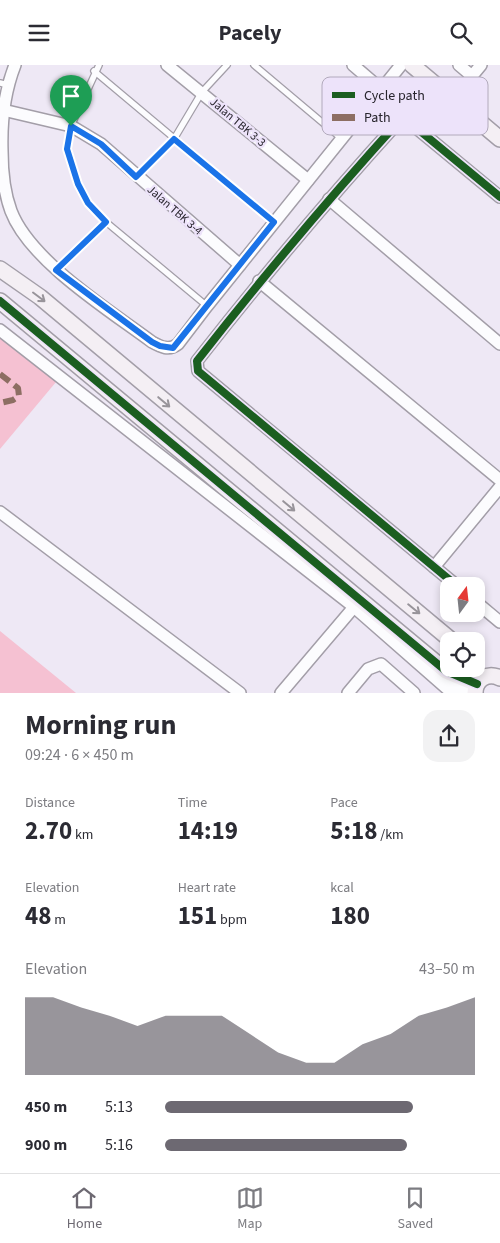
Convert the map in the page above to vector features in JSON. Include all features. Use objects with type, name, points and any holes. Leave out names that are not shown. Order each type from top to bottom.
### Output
[{"type":"street","points":[[16,65],[4,84],[3,110],[2,173],[11,211],[29,242],[56,270],[152,342],[167,348],[173,348],[178,344],[345,135]]},
{"type":"street","name":"Jalan TBK 3-3","points":[[167,65],[308,180]]},
{"type":"street","points":[[353,65],[367,77]]},
{"type":"street","points":[[392,77],[401,65]]},
{"type":"street","points":[[412,65],[426,77]]},
{"type":"street","points":[[459,65],[472,76],[481,65]]},
{"type":"street","name":"Jalan TBK 3-4","points":[[3,110],[71,126],[101,144],[136,177],[240,265]]},
{"type":"street","points":[[488,129],[500,139]]},
{"type":"street","points":[[387,135],[259,281],[197,361],[198,371],[446,577]]},
{"type":"street","points":[[425,135],[500,197]]},
{"type":"street","points":[[329,199],[500,344]]},
{"type":"street","points":[[0,269],[40,297],[441,632]]},
{"type":"street","points":[[259,281],[500,480]]},
{"type":"street","points":[[0,301],[446,671],[477,683]]},
{"type":"street","points":[[0,330],[354,607],[452,693]]},
{"type":"street","points":[[434,567],[500,487]]},
{"type":"street","points":[[0,512],[240,693]]},
{"type":"street","points":[[281,693],[354,607]]},
{"type":"street","points":[[485,610],[500,622]]},
{"type":"street","points":[[348,693],[368,669],[381,665],[414,693]]},
{"type":"street","points":[[424,667],[461,689],[493,675],[500,678]]},
{"type":"lane","points":[[99,65],[94,71],[71,126],[67,149],[78,184],[88,203],[106,222],[207,306]]},
{"type":"lane","points":[[136,177],[174,139],[202,93],[227,65]]},
{"type":"lane","points":[[254,65],[322,122]]},
{"type":"lane","points":[[94,71],[274,222]]},
{"type":"lane","points":[[337,135],[342,139]]},
{"type":"lane","points":[[56,270],[106,222]]},
{"type":"shaded area","points":[[0,337],[56,382],[0,449]]},
{"type":"shaded area","points":[[0,631],[76,693],[0,693]]},
{"type":"marked path","points":[[0,374],[18,388],[19,396],[13,400],[0,403]]},
{"type":"cycle path","points":[[387,135],[246,299],[197,361],[198,371],[446,577]]},
{"type":"cycle path","points":[[425,135],[500,197]]},
{"type":"cycle path","points":[[0,301],[446,671],[477,684]]},
{"type":"route","points":[[71,126],[101,144],[136,177],[174,139],[274,222],[173,348],[160,346],[152,342],[56,270],[106,222],[88,203],[78,184],[67,149],[71,126]]}]
